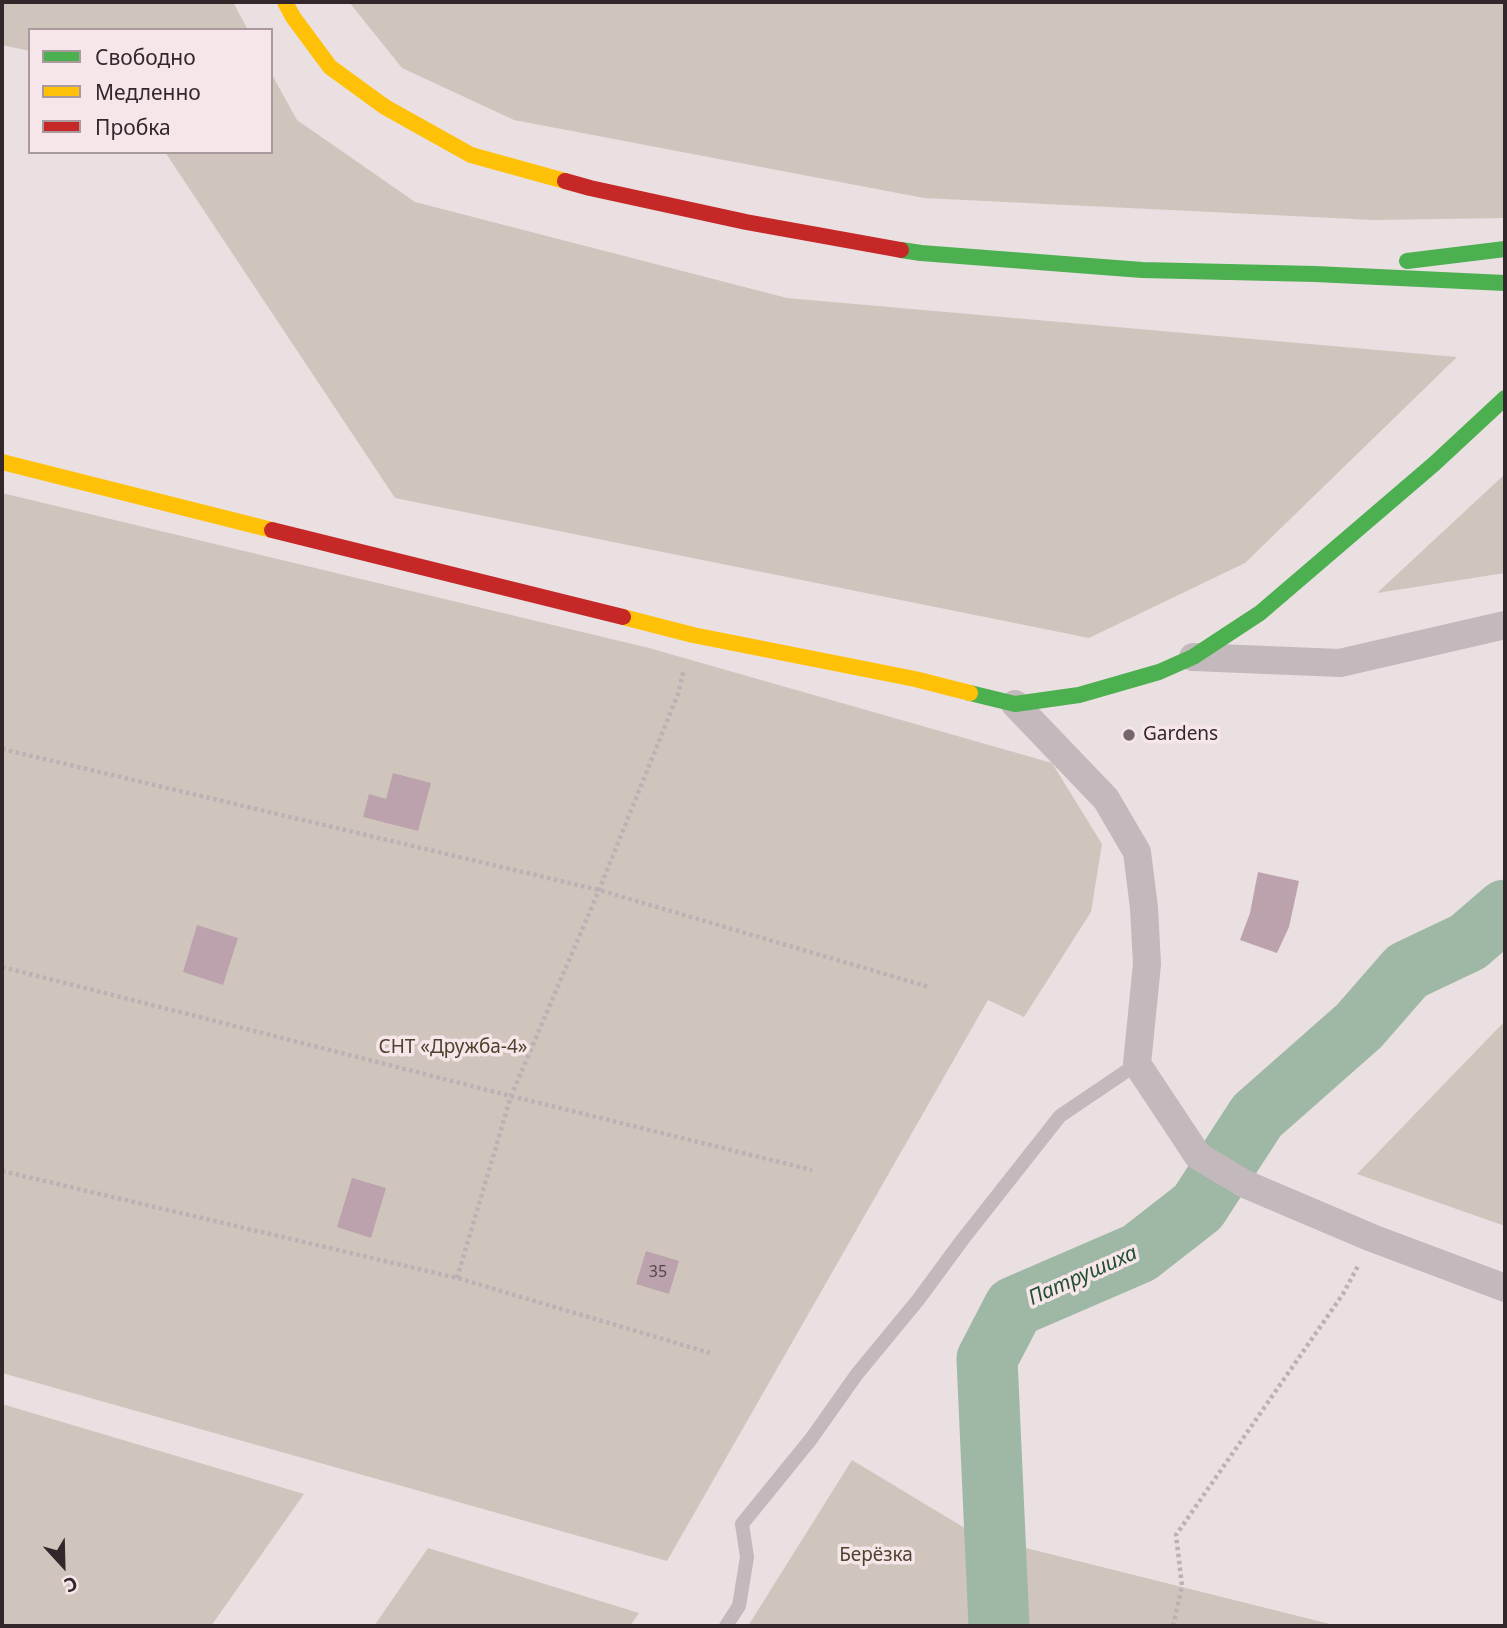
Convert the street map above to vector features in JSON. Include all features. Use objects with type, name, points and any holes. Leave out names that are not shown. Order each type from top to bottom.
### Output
[{"type":"main road","points":[[285,2],[293,18],[330,67],[385,107],[471,155],[590,188],[746,222],[921,253],[1142,270],[1315,274],[1505,283]]},
{"type":"main road","points":[[1315,274],[1505,249]]},
{"type":"main road","points":[[1315,274],[1433,295]]},
{"type":"main road","points":[[1434,464],[1505,385]]},
{"type":"main road","points":[[2,462],[693,635],[915,679],[1016,704],[1079,695],[1159,672],[1193,657],[1260,613],[1434,464],[1505,398]]},
{"type":"street","points":[[1193,657],[1340,663],[1505,625]]},
{"type":"street","points":[[1016,704],[1107,799],[1137,852],[1147,964],[1138,1065],[1198,1156],[1245,1184],[1372,1238],[1505,1288]]},
{"type":"lane","points":[[726,1626],[739,1606],[747,1557],[742,1524],[811,1439],[856,1374],[918,1300],[1060,1116],[1138,1065]]},
{"type":"path","points":[[457,1278],[511,1096],[599,890],[678,694],[693,635]]},
{"type":"path","points":[[2,749],[599,890],[929,987]]},
{"type":"path","points":[[2,967],[812,1170]]},
{"type":"path","points":[[2,1171],[457,1278],[710,1353]]},
{"type":"path","points":[[1173,1626],[1182,1586],[1177,1535],[1343,1294],[1372,1238]]},
{"type":"green space","points":[[2,2],[233,2],[247,28],[28,28],[28,51],[2,45]]},
{"type":"green space","points":[[349,2],[1505,2],[1505,218],[1374,220],[924,198],[514,120],[402,68]]},
{"type":"green space","points":[[273,77],[297,120],[415,202],[787,298],[1457,357],[1245,563],[1089,638],[395,498],[166,154],[273,154]]},
{"type":"green space","points":[[1505,474],[1505,573],[1377,593]]},
{"type":"green space","name":"СНТ «Дружба-4»","points":[[2,493],[649,648],[1052,763],[1102,844],[1091,912],[1024,1017],[988,1000],[667,1561],[2,1373]]},
{"type":"green space","points":[[1505,1021],[1505,1226],[1357,1174]]},
{"type":"green space","points":[[2,1404],[304,1494],[211,1626],[2,1626]]},
{"type":"green space","name":"Берёзка","points":[[852,1460],[978,1536],[1338,1626],[748,1626]]},
{"type":"green space","points":[[428,1548],[639,1613],[630,1626],[374,1626]]},
{"type":"building","points":[[393,773],[431,783],[418,831],[363,817],[369,794],[386,799]]},
{"type":"building","points":[[1258,872],[1299,881],[1289,927],[1277,953],[1240,940],[1250,913]]},
{"type":"building","points":[[197,925],[238,938],[223,985],[183,972]]},
{"type":"building","points":[[352,1178],[386,1188],[371,1238],[337,1227]]},
{"type":"building","points":[[646,1251],[679,1261],[669,1294],[636,1284]]},
{"type":"waterway","name":"Патрушиха","points":[[999,1626],[987,1359],[1014,1307],[1139,1253],[1198,1207],[1257,1116],[1359,1026],[1407,971],[1468,942],[1505,910]]},
{"type":"traffic: fast","points":[[1407,261],[1505,249]]},
{"type":"traffic: fast","points":[[901,250],[1142,270],[1315,274],[1505,283]]},
{"type":"traffic: fast","points":[[970,693],[1015,704],[1079,695],[1159,672],[1193,657],[1260,613],[1434,464],[1505,398]]},
{"type":"traffic: slow","points":[[285,2],[330,67],[385,107],[471,155],[565,181]]},
{"type":"traffic: slow","points":[[2,462],[272,530]]},
{"type":"traffic: slow","points":[[623,617],[693,635],[915,679],[970,693]]},
{"type":"traffic: jam","points":[[565,181],[746,222],[901,250]]},
{"type":"traffic: jam","points":[[272,530],[623,617]]},
{"type":"place","name":"Gardens","points":[[1129,735]]}]
